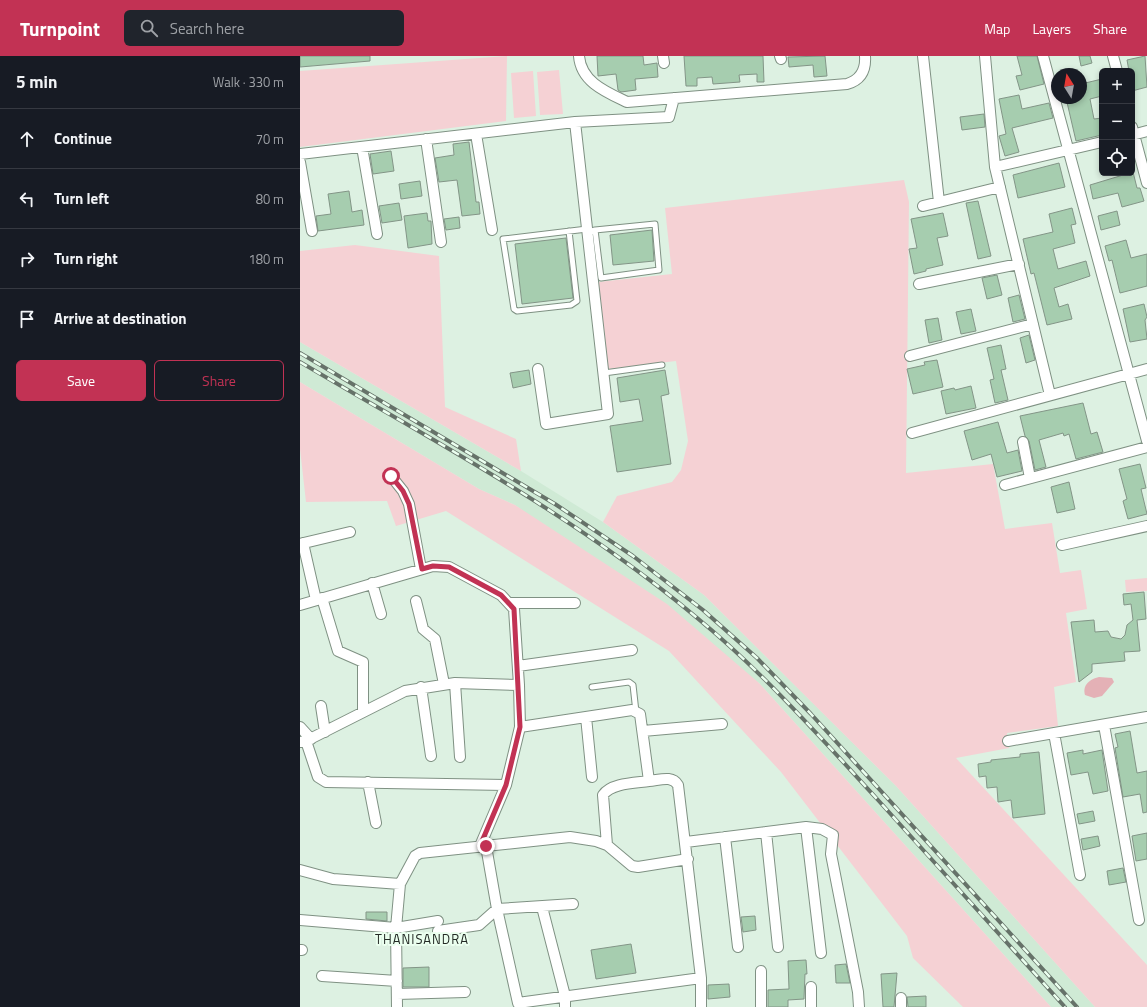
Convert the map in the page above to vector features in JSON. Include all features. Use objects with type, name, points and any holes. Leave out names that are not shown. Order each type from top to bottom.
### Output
[{"type":"street","points":[[579,56],[582,69],[596,87],[627,102],[847,84],[856,80],[863,73],[866,65],[865,56]]},
{"type":"street","points":[[922,56],[939,202]]},
{"type":"street","points":[[985,56],[995,167],[1050,395]]},
{"type":"street","points":[[1043,56],[1147,441]]},
{"type":"street","points":[[1113,56],[1116,68]]},
{"type":"street","points":[[300,154],[575,122],[669,117],[674,98]]},
{"type":"street","points":[[538,369],[547,425],[608,414],[590,230],[575,122]]},
{"type":"street","points":[[1135,132],[1147,131]]},
{"type":"street","points":[[476,134],[492,230]]},
{"type":"street","points":[[426,139],[441,242]]},
{"type":"street","points":[[1135,139],[1147,183]]},
{"type":"street","points":[[995,167],[1099,143]]},
{"type":"street","points":[[362,146],[377,234]]},
{"type":"street","points":[[300,162],[312,231]]},
{"type":"street","points":[[923,206],[1000,188]]},
{"type":"street","points":[[919,284],[1019,264]]},
{"type":"street","points":[[910,356],[1033,324]]},
{"type":"street","points":[[912,433],[1147,369]]},
{"type":"street","points":[[1023,442],[1030,478]]},
{"type":"street","points":[[1005,485],[1147,447]]},
{"type":"street","points":[[391,476],[403,491],[409,504],[422,569]]},
{"type":"street","points":[[1062,545],[1147,526]]},
{"type":"street","points":[[350,532],[302,543],[319,599],[338,651],[363,662],[363,712]]},
{"type":"street","points":[[300,605],[433,566],[449,567],[501,595],[510,603],[514,609],[520,727],[506,785],[483,846],[518,1005],[565,996],[701,978]]},
{"type":"street","points":[[372,584],[381,614]]},
{"type":"street","points":[[416,601],[423,629],[436,638],[449,684],[460,757]]},
{"type":"street","points":[[510,603],[575,603]]},
{"type":"street","points":[[518,666],[632,650]]},
{"type":"street","points":[[305,741],[405,691],[421,687],[449,684],[519,685]]},
{"type":"street","points":[[421,687],[431,756]]},
{"type":"street","points":[[321,706],[325,732]]},
{"type":"street","points":[[520,727],[632,710],[640,714],[649,781]]},
{"type":"street","points":[[586,717],[592,777]]},
{"type":"street","points":[[1008,741],[1147,717]]},
{"type":"street","points":[[643,732],[722,724]]},
{"type":"street","points":[[1104,724],[1139,920]]},
{"type":"street","points":[[300,727],[318,776],[321,780],[506,785]]},
{"type":"street","points":[[1054,733],[1080,875]]},
{"type":"street","points":[[607,846],[603,795],[606,790],[614,787],[649,781],[675,780],[678,785],[688,859],[701,978],[701,1007]]},
{"type":"street","points":[[368,782],[376,823]]},
{"type":"street","points":[[686,842],[806,827],[822,829],[833,836],[831,854],[858,992],[859,1007]]},
{"type":"street","points":[[806,827],[821,953]]},
{"type":"street","points":[[766,832],[778,947]]},
{"type":"street","points":[[397,1007],[396,928],[400,884],[415,856],[420,853],[570,837],[596,842],[607,846],[632,866],[638,867],[688,859]]},
{"type":"street","points":[[725,837],[738,947]]},
{"type":"street","points":[[300,870],[333,878],[400,884]]},
{"type":"street","points":[[300,920],[396,928],[479,925],[497,909],[573,904]]},
{"type":"street","points":[[542,907],[565,996],[565,1007]]},
{"type":"street","points":[[761,971],[761,1007]]},
{"type":"street","points":[[322,976],[397,981]]},
{"type":"street","points":[[811,987],[811,1007]]},
{"type":"street","points":[[397,994],[464,992]]},
{"type":"lane","points":[[568,231],[577,300],[571,305],[517,311],[514,309],[503,240],[568,231],[655,224],[659,270],[601,278],[590,230]]},
{"type":"lane","points":[[604,373],[662,365]]},
{"type":"lane","points":[[592,687],[629,682],[633,685],[636,712]]},
{"type":"shaded area","points":[[507,56],[506,121],[300,147],[300,71]]},
{"type":"shaded area","points":[[559,70],[563,114],[540,115],[537,72]]},
{"type":"shaded area","points":[[533,71],[536,116],[514,118],[511,73]]},
{"type":"shaded area","points":[[904,180],[909,202],[906,473],[993,464],[1005,529],[1052,523],[1060,573],[1081,570],[1087,609],[1066,613],[1076,682],[1054,687],[1058,726],[1007,733],[1009,748],[956,758],[1147,965],[1147,1007],[1095,1007],[896,786],[704,595],[603,522],[617,496],[672,482],[681,470],[688,441],[676,361],[608,369],[598,282],[672,274],[665,208]]},
{"type":"shaded area","points":[[355,245],[439,256],[445,407],[516,439],[521,471],[300,342],[300,251]]},
{"type":"shaded area","points":[[300,342],[521,471],[603,522],[704,595],[896,786],[1095,1007],[1051,1007],[759,683],[515,505],[479,489],[300,382]]},
{"type":"shaded area","points":[[300,382],[479,489],[515,505],[667,604],[759,683],[1051,1007],[963,1007],[913,958],[907,936],[781,772],[669,651],[446,511],[396,526],[387,501],[306,502],[300,449]]},
{"type":"shaded area","points":[[1147,578],[1147,591],[1126,592],[1125,580]]},
{"type":"shaded area","points":[[1099,677],[1112,678],[1114,682],[1102,696],[1094,698],[1085,695],[1084,691],[1086,685],[1093,679]]},
{"type":"building","points":[[300,56],[370,56],[370,61],[300,67]]},
{"type":"building","points":[[597,56],[643,56],[644,65],[657,63],[658,77],[635,79],[636,90],[621,92],[618,90],[616,74],[598,76]]},
{"type":"building","points":[[684,56],[763,56],[764,82],[757,82],[757,74],[739,75],[740,82],[713,84],[712,77],[697,78],[697,86],[686,86]]},
{"type":"building","points":[[825,56],[827,76],[814,77],[813,65],[789,67],[788,57]]},
{"type":"building","points":[[1017,56],[1037,56],[1044,84],[1020,90],[1016,76],[1022,75]]},
{"type":"building","points":[[1079,56],[1090,56],[1092,63],[1081,66]]},
{"type":"building","points":[[1145,56],[1147,87],[1135,90],[1135,68],[1128,68],[1127,60]]},
{"type":"building","points":[[1099,80],[1099,97],[1090,99],[1094,119],[1099,118],[1099,136],[1076,141],[1067,104],[1087,104],[1087,83]]},
{"type":"building","points":[[1019,95],[1022,109],[1049,103],[1053,118],[1012,128],[1019,152],[1005,156],[999,136],[1006,134],[999,99]]},
{"type":"building","points":[[984,114],[985,127],[962,130],[960,117]]},
{"type":"building","points":[[469,142],[476,202],[479,202],[480,214],[462,216],[457,180],[439,182],[435,158],[454,155],[453,144]]},
{"type":"building","points":[[391,151],[394,171],[373,174],[370,154]]},
{"type":"building","points":[[1059,163],[1065,187],[1018,198],[1013,175]]},
{"type":"building","points":[[1120,176],[1134,176],[1137,188],[1140,188],[1144,201],[1122,207],[1118,193],[1093,199],[1090,185]]},
{"type":"building","points":[[420,181],[422,196],[401,199],[399,184]]},
{"type":"building","points":[[349,191],[352,212],[362,210],[364,225],[318,231],[316,216],[331,214],[328,194]]},
{"type":"building","points":[[978,201],[991,256],[978,259],[966,203]]},
{"type":"building","points":[[399,203],[402,220],[382,223],[379,206]]},
{"type":"building","points":[[1072,208],[1076,224],[1071,225],[1075,243],[1053,249],[1058,269],[1086,261],[1090,276],[1054,288],[1059,307],[1068,304],[1072,319],[1047,325],[1034,273],[1031,274],[1023,239],[1053,232],[1049,214]]},
{"type":"building","points":[[1117,211],[1120,225],[1101,230],[1098,216]]},
{"type":"building","points":[[427,213],[428,221],[431,221],[432,244],[408,248],[404,216]]},
{"type":"building","points":[[943,213],[948,236],[937,238],[943,265],[926,269],[926,271],[914,274],[909,249],[917,248],[911,219]]},
{"type":"building","points":[[459,217],[460,228],[446,230],[444,219]]},
{"type":"building","points":[[652,230],[654,261],[613,265],[610,235]]},
{"type":"building","points":[[566,238],[573,298],[522,304],[515,244]]},
{"type":"building","points":[[1126,240],[1131,258],[1147,254],[1147,286],[1120,293],[1112,260],[1109,261],[1105,246]]},
{"type":"building","points":[[997,275],[1002,295],[987,299],[982,278]]},
{"type":"building","points":[[1019,295],[1025,319],[1013,322],[1008,298]]},
{"type":"building","points":[[1144,304],[1147,317],[1145,320],[1147,339],[1130,342],[1123,309]]},
{"type":"building","points":[[971,309],[976,331],[961,334],[956,312]]},
{"type":"building","points":[[938,318],[942,340],[929,343],[925,320]]},
{"type":"building","points":[[1029,335],[1035,360],[1026,363],[1020,338]]},
{"type":"building","points":[[1001,345],[1006,369],[1001,370],[1008,400],[995,403],[990,380],[994,379],[987,348]]},
{"type":"building","points":[[937,360],[943,387],[913,394],[907,369],[925,365],[924,362]]},
{"type":"building","points":[[529,370],[531,384],[513,388],[510,373]]},
{"type":"building","points":[[665,370],[669,394],[661,396],[671,464],[617,472],[610,426],[643,421],[639,399],[620,402],[617,378]]},
{"type":"building","points":[[971,386],[976,408],[946,414],[941,391],[954,388],[955,390]]},
{"type":"building","points":[[1083,403],[1091,434],[1097,432],[1103,452],[1076,459],[1069,434],[1064,436],[1063,433],[1039,440],[1046,467],[1035,470],[1029,441],[1025,436],[1020,416]]},
{"type":"building","points":[[998,422],[1007,453],[1018,450],[1022,471],[997,477],[991,454],[972,460],[964,431]]},
{"type":"building","points":[[1140,464],[1146,488],[1141,489],[1147,514],[1128,519],[1123,501],[1127,499],[1119,469]]},
{"type":"building","points":[[1069,482],[1075,509],[1057,513],[1051,487]]},
{"type":"building","points":[[1144,592],[1146,619],[1137,620],[1140,651],[1124,652],[1125,661],[1092,664],[1092,672],[1079,682],[1071,622],[1094,620],[1095,632],[1108,631],[1111,637],[1121,639],[1125,635],[1127,625],[1133,620],[1131,604],[1124,605],[1123,594]]},
{"type":"building","points":[[1130,731],[1137,773],[1147,771],[1147,812],[1143,813],[1140,794],[1123,797],[1115,748],[1118,747],[1115,734]]},
{"type":"building","points":[[1083,750],[1083,754],[1102,750],[1108,791],[1093,794],[1088,772],[1071,775],[1067,753]]},
{"type":"building","points":[[1039,752],[1045,814],[1013,818],[1011,800],[998,802],[997,787],[987,788],[986,776],[979,777],[978,764],[991,762],[991,760],[1020,757],[1020,754]]},
{"type":"building","points":[[1093,811],[1095,821],[1079,824],[1077,814]]},
{"type":"building","points":[[1147,833],[1147,859],[1136,861],[1132,836]]},
{"type":"building","points":[[1098,836],[1100,846],[1083,850],[1081,839]]},
{"type":"building","points":[[1123,868],[1126,882],[1109,885],[1107,871]]},
{"type":"building","points":[[366,912],[387,912],[387,921],[366,919]]},
{"type":"building","points":[[755,916],[756,930],[743,932],[741,917]]},
{"type":"building","points":[[631,944],[636,973],[596,979],[591,950]]},
{"type":"building","points":[[806,960],[807,974],[805,974],[804,999],[788,1000],[788,1007],[768,1007],[768,990],[789,989],[788,961]]},
{"type":"building","points":[[846,964],[850,983],[836,983],[835,965]]},
{"type":"building","points":[[429,967],[429,987],[403,987],[403,968]]},
{"type":"building","points":[[897,973],[894,1007],[883,1007],[881,974]]},
{"type":"building","points":[[729,984],[730,997],[708,999],[708,985]]},
{"type":"building","points":[[926,996],[926,1007],[908,1007],[907,997]]},
{"type":"railway","points":[[300,353],[555,504],[633,556],[703,610],[757,658],[811,714],[1077,1007]]},
{"type":"railway","points":[[300,362],[453,451],[554,513],[650,580],[721,638],[768,682],[813,729],[1065,1007]]},
{"type":"district","name":"THANISANDRA","points":[[422,939]]},
{"type":"route","points":[[391,476],[403,491],[409,504],[422,569],[433,566],[449,567],[501,595],[514,609],[520,727],[506,785],[480,846],[486,846]]}]
